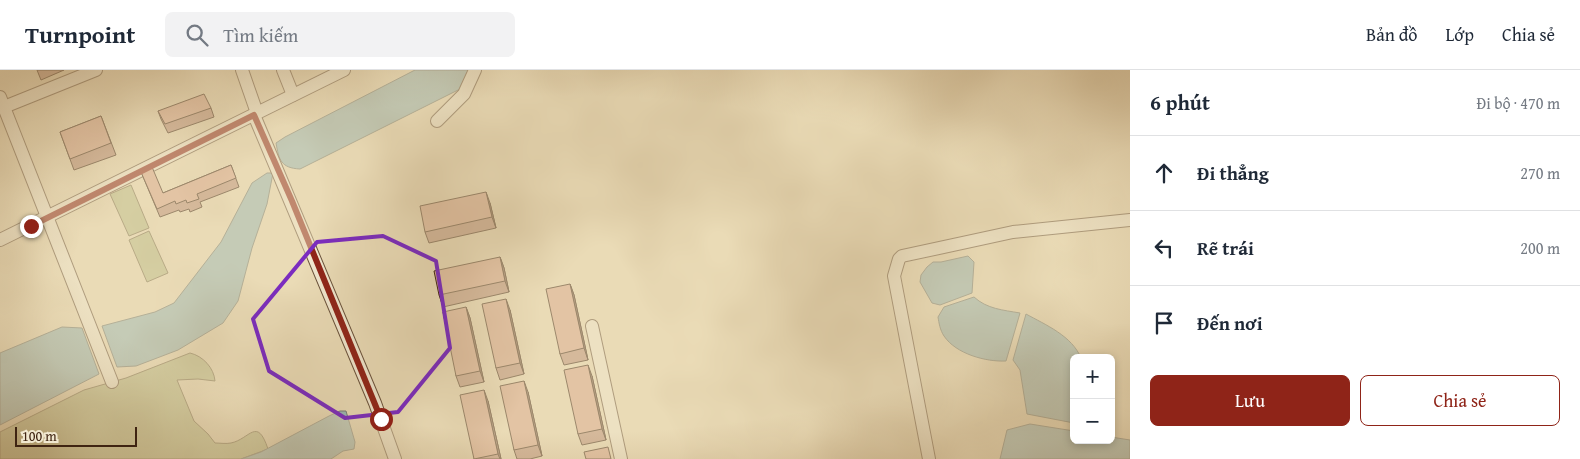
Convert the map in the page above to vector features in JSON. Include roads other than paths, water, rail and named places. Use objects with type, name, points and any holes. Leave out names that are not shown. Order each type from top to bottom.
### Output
[{"type":"street","points":[[96,70],[1,102],[112,382]]},
{"type":"street","points":[[242,70],[256,114],[375,403],[395,459]]},
{"type":"street","points":[[283,70],[293,95]]},
{"type":"street","points":[[0,240],[344,70]]},
{"type":"street","points":[[438,121],[464,94],[475,70]]},
{"type":"street","points":[[929,459],[894,276],[899,259],[902,256],[1013,232],[1130,220]]},
{"type":"street","points":[[592,326],[621,459]]},
{"type":"water","points":[[415,70],[468,70],[462,88],[300,169],[289,167],[282,162],[276,143]]},
{"type":"water","points":[[267,173],[273,173],[267,204],[252,248],[238,301],[223,323],[178,350],[136,366],[117,367],[102,326],[155,312],[174,303],[221,242],[252,183]]},
{"type":"water","points":[[968,256],[974,262],[972,293],[940,305],[932,303],[920,282],[921,275],[927,267],[933,262]]},
{"type":"water","points":[[974,297],[990,307],[1020,313],[1006,361],[972,356],[956,348],[943,334],[938,317],[944,307]]},
{"type":"water","points":[[1026,314],[1050,327],[1071,343],[1079,354],[1070,354],[1070,422],[1027,414],[1020,370],[1013,360]]},
{"type":"water","points":[[62,327],[82,328],[99,374],[0,425],[0,353]]},
{"type":"water","points":[[340,411],[346,411],[355,442],[354,449],[343,451],[331,459],[241,459],[261,452]]},
{"type":"water","points":[[1030,424],[1070,430],[1070,444],[1115,444],[1115,438],[1130,440],[1130,459],[1000,459],[1007,430]]}]
